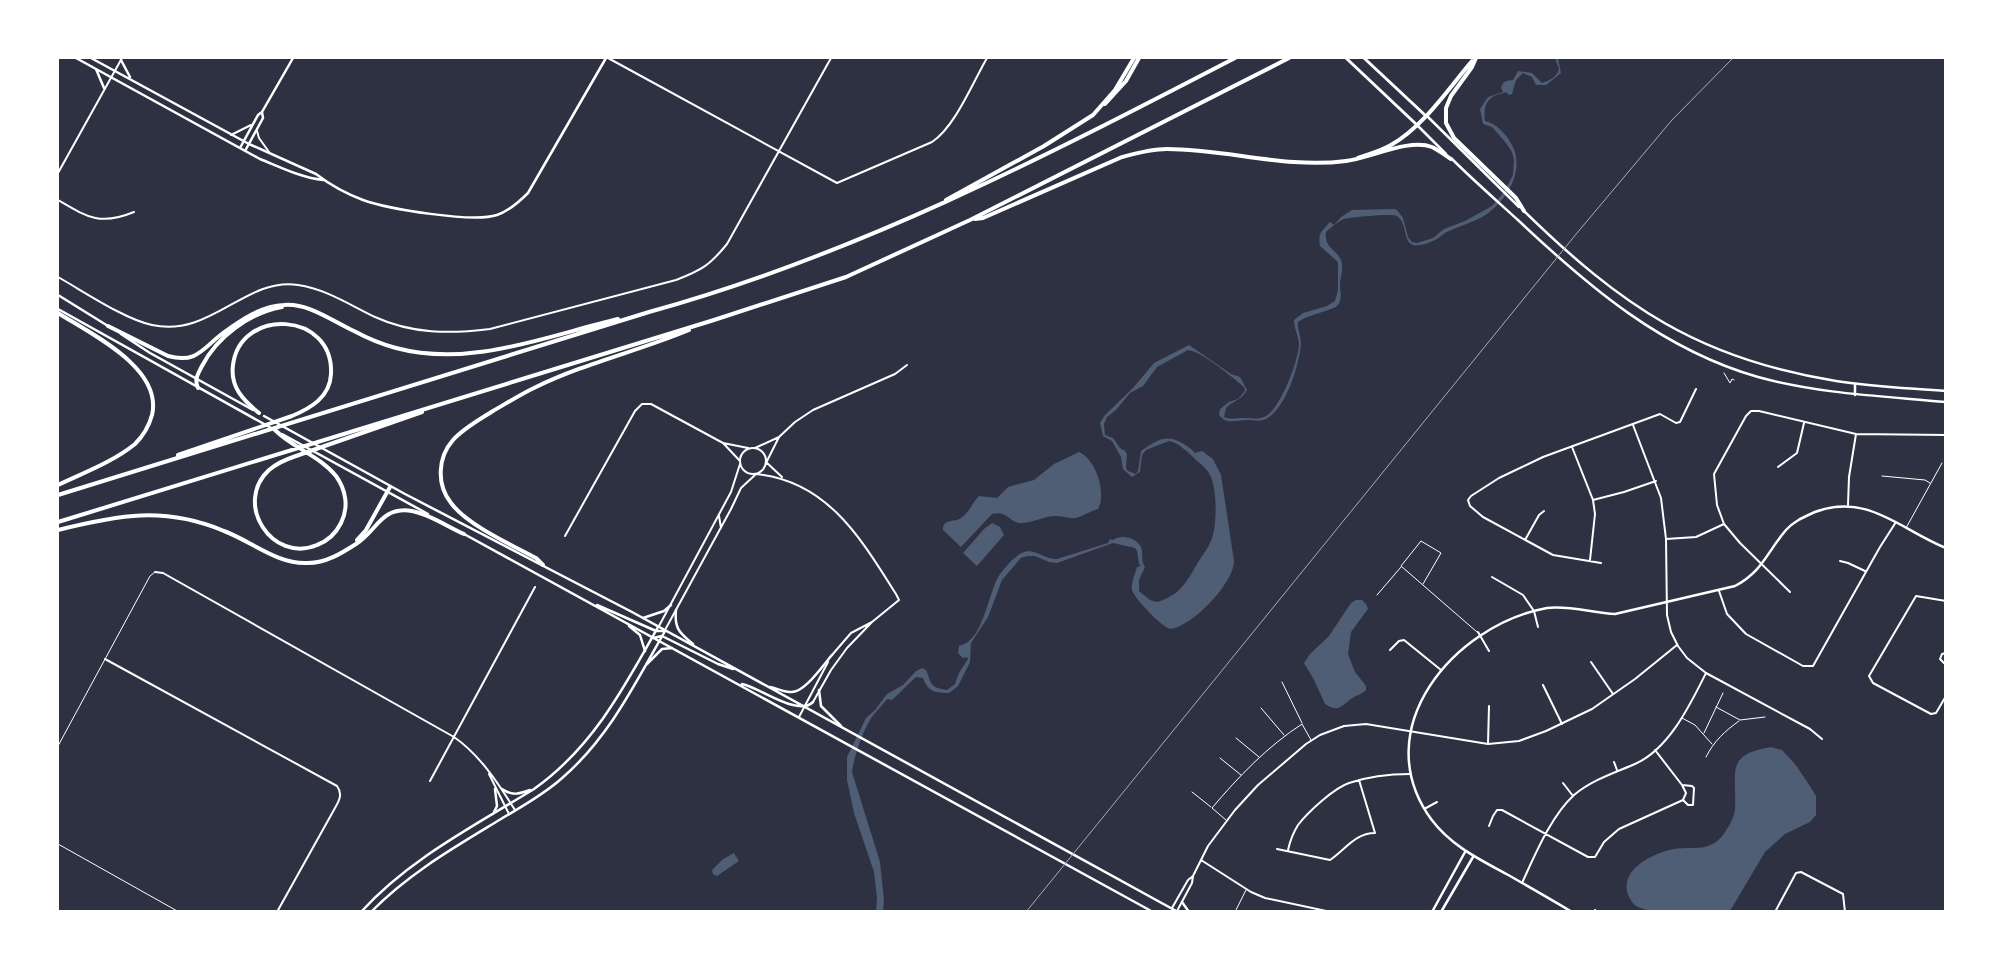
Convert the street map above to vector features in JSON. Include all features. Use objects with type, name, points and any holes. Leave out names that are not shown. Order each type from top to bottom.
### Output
[{"type":"highway","points":[[1093,115],[1119,84],[1134,58]]},
{"type":"highway","points":[[937,205],[1078,126],[1093,115],[1118,91],[1139,58]]},
{"type":"highway","points":[[154,464],[236,441],[702,297],[833,251],[957,198],[1074,141],[1235,58]]},
{"type":"highway","points":[[58,522],[714,320],[846,277],[970,220],[1289,58]]},
{"type":"highway","points":[[1347,162],[1391,145],[1417,125],[1475,58]]},
{"type":"highway","points":[[1475,58],[1472,67],[1451,96],[1445,116],[1450,132],[1486,171],[1516,198],[1524,211]]},
{"type":"highway","points":[[970,220],[983,218],[1116,159],[1143,151],[1165,149],[1196,150],[1305,163],[1347,162],[1364,159],[1414,144],[1432,148],[1451,159]]},
{"type":"highway","points":[[108,326],[168,356],[188,358],[205,350],[232,327],[262,310],[288,304],[309,309],[382,343],[406,350],[444,355],[484,352],[649,312]]},
{"type":"highway","points":[[198,388],[196,378],[209,353],[229,332],[266,311],[280,307],[309,309]]},
{"type":"highway","points":[[58,313],[112,348],[139,370],[149,385],[153,403],[148,426],[133,445],[58,485]]},
{"type":"highway","points":[[544,565],[536,558],[484,529],[451,504],[442,484],[440,469],[450,443],[474,423],[535,387],[714,320]]},
{"type":"highway","points":[[58,495],[292,416],[314,405],[328,386],[331,364],[326,348],[311,332],[296,325],[274,324],[250,334],[240,344],[233,364],[234,384],[242,399],[259,413]]},
{"type":"highway","points":[[275,430],[284,439],[311,455],[332,472],[345,494],[345,511],[339,527],[330,538],[314,547],[297,549],[275,541],[267,534],[257,518],[255,502],[258,488],[270,470],[291,458],[381,428],[442,404]]},
{"type":"highway","points":[[352,546],[366,530],[390,487]]},
{"type":"highway","points":[[58,530],[120,516],[153,515],[182,518],[211,526],[278,557],[296,563],[307,564],[326,561],[361,540],[383,517],[400,511],[414,512],[464,534]]},
{"type":"main road","points":[[76,58],[245,151],[284,169],[316,180],[324,180]]},
{"type":"main road","points":[[91,58],[231,135],[273,156],[316,174],[362,200],[392,207],[480,218],[496,215],[508,210],[528,193],[607,58]]},
{"type":"main road","points":[[240,148],[292,58]]},
{"type":"main road","points":[[1346,58],[1568,268],[1610,302],[1668,339],[1714,361],[1794,386],[1855,395],[1946,402]]},
{"type":"main road","points":[[1364,58],[1486,171]]},
{"type":"main road","points":[[122,59],[130,79]]},
{"type":"main road","points":[[95,68],[104,88]]},
{"type":"main road","points":[[245,151],[263,118],[262,112]]},
{"type":"main road","points":[[1524,211],[1575,259],[1641,310],[1696,340],[1734,356],[1798,374],[1855,384],[1946,391]]},
{"type":"main road","points":[[58,295],[150,353],[326,452],[390,487],[544,565],[1082,859],[1171,910],[1177,911]]},
{"type":"main road","points":[[58,309],[317,454],[1153,912]]},
{"type":"main road","points":[[1855,384],[1855,395]]},
{"type":"main road","points":[[1572,912],[1466,852],[1444,834],[1425,809],[1410,774],[1410,730],[1417,708],[1425,692],[1440,670],[1466,646],[1494,627],[1534,611],[1563,608],[1615,614],[1718,591],[1744,581],[1762,565],[1787,530],[1801,518],[1823,509],[1848,505],[1873,510],[1946,548]]},
{"type":"main road","points":[[587,601],[656,631],[664,630]]},
{"type":"main road","points":[[642,618],[664,611],[671,605]]},
{"type":"main road","points":[[676,610],[675,623],[680,632],[698,649]]},
{"type":"main road","points":[[622,620],[640,635],[645,651]]},
{"type":"main road","points":[[360,912],[388,884],[411,866],[534,789],[562,767],[590,738],[622,692],[658,627]]},
{"type":"main road","points":[[371,912],[417,871],[549,789],[586,754],[615,717],[647,664],[664,630]]},
{"type":"main road","points":[[653,638],[662,636],[718,664],[742,672]]},
{"type":"main road","points":[[647,664],[662,649],[673,648]]},
{"type":"main road","points":[[764,685],[791,693],[797,692],[809,682],[832,655]]},
{"type":"main road","points":[[738,683],[750,686],[797,707],[809,706],[813,702]]},
{"type":"main road","points":[[819,690],[821,706],[834,720],[849,731]]},
{"type":"main road","points":[[493,814],[496,806],[496,789]]},
{"type":"main road","points":[[502,789],[511,794],[517,794],[534,789]]},
{"type":"main road","points":[[1432,912],[1466,852]]},
{"type":"main road","points":[[1441,912],[1473,856]]},
{"type":"main road","points":[[1182,902],[1189,912]]},
{"type":"main road","points":[[1143,906],[1148,912]]},
{"type":"street","points":[[607,58],[837,183],[932,142],[951,122],[987,58]]},
{"type":"street","points":[[58,277],[131,318],[152,325],[174,327],[196,323],[251,294],[273,286],[296,284],[323,291],[377,318],[405,328],[433,332],[462,333],[490,329],[676,280],[696,273],[713,262],[727,244],[832,58]]},
{"type":"street","points":[[58,173],[114,70],[122,59]]},
{"type":"street","points":[[231,135],[240,132],[253,123]]},
{"type":"street","points":[[257,130],[261,142],[273,156]]},
{"type":"street","points":[[58,200],[82,214],[102,220],[121,217],[134,212]]},
{"type":"street","points":[[664,630],[741,488],[755,474],[764,470],[766,461],[780,437],[795,422],[813,410],[895,374],[907,365]]},
{"type":"street","points":[[1724,373],[1728,382],[1730,383],[1732,379],[1734,380]]},
{"type":"street","points":[[1601,563],[1553,555],[1483,517],[1470,506],[1468,500],[1471,496],[1499,478],[1542,457],[1571,446],[1660,414],[1676,423],[1680,422],[1696,389]]},
{"type":"street","points":[[565,536],[634,411],[646,403],[723,443],[750,449],[780,437]]},
{"type":"street","points":[[1790,592],[1724,524],[1717,505],[1714,474],[1746,416],[1751,411],[1759,411],[1856,434],[1946,435]]},
{"type":"street","points":[[1778,467],[1797,453],[1804,423]]},
{"type":"street","points":[[1633,425],[1661,498],[1666,539],[1667,615],[1671,632],[1677,645],[1687,658],[1706,673],[1810,729],[1822,740]]},
{"type":"street","points":[[1848,505],[1849,477],[1856,434]]},
{"type":"street","points":[[723,443],[740,462],[744,470],[784,479],[819,497],[844,518],[892,586],[899,600],[872,622],[847,648],[813,702]]},
{"type":"street","points":[[1571,446],[1593,500],[1595,514],[1590,560]]},
{"type":"street","points":[[755,448],[763,452],[766,461],[784,479]]},
{"type":"street","points":[[658,627],[730,492],[742,455],[750,449]]},
{"type":"street","points":[[1906,528],[1942,463]]},
{"type":"street","points":[[1882,476],[1925,480],[1930,483]]},
{"type":"street","points":[[1593,500],[1656,481]]},
{"type":"street","points":[[1525,540],[1539,515],[1544,511]]},
{"type":"street","points":[[719,514],[718,520],[721,528]]},
{"type":"street","points":[[1718,591],[1727,614],[1746,634],[1803,666],[1813,666],[1896,522]]},
{"type":"street","points":[[1666,539],[1696,538],[1724,524]]},
{"type":"street","points":[[1377,595],[1421,541],[1441,553],[1423,584]]},
{"type":"street","points":[[1840,561],[1866,572]]},
{"type":"street","points":[[1401,566],[1478,632],[1490,651]]},
{"type":"street","points":[[58,746],[150,576],[155,572],[163,573],[454,737],[477,757],[502,789],[515,810]]},
{"type":"street","points":[[1492,577],[1523,595],[1534,611],[1538,628]]},
{"type":"street","points":[[430,781],[535,587]]},
{"type":"street","points":[[1946,601],[1916,596],[1869,676],[1873,682],[1931,714],[1936,713],[1946,696]]},
{"type":"street","points":[[798,718],[832,655],[851,633],[872,622]]},
{"type":"street","points":[[1390,650],[1399,641],[1404,640],[1440,670]]},
{"type":"street","points":[[1177,911],[1208,846],[1227,820],[1258,785],[1311,740],[1344,726],[1378,724],[1488,744],[1519,741],[1562,724],[1592,709],[1677,645]]},
{"type":"street","points":[[1946,653],[1942,654],[1940,659],[1946,665]]},
{"type":"street","points":[[105,659],[337,786],[340,794],[335,808],[277,912]]},
{"type":"street","points":[[1591,662],[1613,694]]},
{"type":"street","points":[[1522,883],[1546,834],[1573,796],[1589,784],[1617,770],[1636,764],[1656,750],[1672,733],[1706,673]]},
{"type":"street","points":[[1282,682],[1311,740]]},
{"type":"street","points":[[1543,685],[1562,724]]},
{"type":"street","points":[[1704,734],[1723,693]]},
{"type":"street","points":[[1488,744],[1489,706]]},
{"type":"street","points":[[1716,707],[1740,720]]},
{"type":"street","points":[[1261,708],[1284,735]]},
{"type":"street","points":[[1681,717],[1695,725],[1712,745]]},
{"type":"street","points":[[1706,757],[1712,745],[1726,730],[1740,720],[1765,717]]},
{"type":"street","points":[[1212,808],[1241,775],[1284,735],[1302,724]]},
{"type":"street","points":[[1236,738],[1260,758]]},
{"type":"street","points":[[1489,826],[1497,810],[1502,810],[1588,857],[1594,858],[1604,842],[1619,830],[1683,800],[1686,793],[1682,785],[1656,750]]},
{"type":"street","points":[[1220,758],[1241,775]]},
{"type":"street","points":[[1614,762],[1617,770]]},
{"type":"street","points":[[488,772],[509,814]]},
{"type":"street","points":[[1288,850],[1291,838],[1305,817],[1347,783],[1410,774]]},
{"type":"street","points":[[1277,848],[1330,860],[1357,837],[1366,833],[1375,833],[1359,780]]},
{"type":"street","points":[[1563,783],[1573,796]]},
{"type":"street","points":[[1682,785],[1694,788],[1693,805],[1688,805],[1683,800]]},
{"type":"street","points":[[1192,792],[1227,820]]},
{"type":"street","points":[[1425,809],[1437,802]]},
{"type":"street","points":[[58,844],[179,912]]},
{"type":"street","points":[[1201,860],[1247,890],[1265,898],[1331,912]]},
{"type":"street","points":[[1775,912],[1796,873],[1801,872],[1843,894],[1845,912]]},
{"type":"street","points":[[1171,910],[1188,880],[1193,876]]},
{"type":"street","points":[[1235,912],[1247,890]]},
{"type":"water","points":[[1555,58],[1558,58],[1561,73],[1546,85],[1536,85],[1532,77],[1523,73],[1516,80],[1512,94],[1509,95],[1506,92],[1496,95],[1486,104],[1485,121],[1497,127],[1507,137],[1516,155],[1517,164],[1508,192],[1495,208],[1477,220],[1445,233],[1423,245],[1410,243],[1401,221],[1394,215],[1344,219],[1326,232],[1328,244],[1341,261],[1340,301],[1335,308],[1298,322],[1301,344],[1298,363],[1290,386],[1280,406],[1273,414],[1259,421],[1232,421],[1222,418],[1219,415],[1220,409],[1229,402],[1238,399],[1245,391],[1244,387],[1209,360],[1188,350],[1157,367],[1143,386],[1130,393],[1116,410],[1107,417],[1104,424],[1105,435],[1113,438],[1127,454],[1126,468],[1128,471],[1136,474],[1141,451],[1156,441],[1166,438],[1176,440],[1189,447],[1195,453],[1202,451],[1213,459],[1221,475],[1234,561],[1227,581],[1220,592],[1200,612],[1189,621],[1170,629],[1149,612],[1132,590],[1137,567],[1141,566],[1135,548],[1113,543],[1057,563],[1035,556],[1021,558],[1002,580],[988,617],[971,643],[970,662],[958,686],[949,693],[936,692],[927,686],[923,678],[916,677],[892,700],[887,699],[872,717],[861,738],[852,772],[880,862],[884,901],[883,911],[876,911],[877,898],[874,872],[854,813],[847,780],[847,757],[866,718],[875,710],[887,694],[903,685],[916,671],[922,668],[926,670],[934,686],[947,690],[955,684],[959,673],[968,659],[967,657],[963,658],[958,653],[959,646],[968,642],[974,636],[998,578],[1011,561],[1022,553],[1028,551],[1057,559],[1108,543],[1110,539],[1124,537],[1132,539],[1141,547],[1145,567],[1139,580],[1139,591],[1150,600],[1157,602],[1171,596],[1182,587],[1211,542],[1214,532],[1216,508],[1213,483],[1207,470],[1181,447],[1169,441],[1146,450],[1142,455],[1140,472],[1132,477],[1123,469],[1121,457],[1112,441],[1103,436],[1100,423],[1105,415],[1133,388],[1154,363],[1189,345],[1231,374],[1240,377],[1247,390],[1243,396],[1226,408],[1224,417],[1231,419],[1261,418],[1266,416],[1272,411],[1283,393],[1293,371],[1299,343],[1294,320],[1303,313],[1327,306],[1335,301],[1338,290],[1338,262],[1320,246],[1319,238],[1322,231],[1330,222],[1334,225],[1341,217],[1352,210],[1394,209],[1403,218],[1408,237],[1412,242],[1417,243],[1433,238],[1444,229],[1465,221],[1492,206],[1504,192],[1513,175],[1514,160],[1512,152],[1506,143],[1492,127],[1483,124],[1480,109],[1488,97],[1503,92],[1501,88],[1505,81],[1513,80],[1518,71],[1532,73],[1542,83],[1553,78],[1559,69]]},
{"type":"water","points":[[1079,452],[1090,462],[1098,477],[1101,495],[1098,509],[1076,518],[1052,516],[1021,523],[1002,514],[992,514],[961,547],[943,530],[943,526],[947,522],[964,516],[979,496],[997,498],[1008,487],[1034,480],[1054,464]]},
{"type":"water","points":[[992,523],[1000,527],[1004,535],[977,566],[963,553],[984,529]]},
{"type":"water","points":[[1356,600],[1362,600],[1368,609],[1351,632],[1348,654],[1355,672],[1366,686],[1366,690],[1340,708],[1334,708],[1325,704],[1304,663],[1310,654],[1329,636],[1351,603]]},
{"type":"water","points":[[1771,747],[1782,750],[1795,764],[1816,796],[1816,815],[1810,822],[1785,834],[1765,852],[1730,911],[1668,912],[1644,909],[1635,905],[1629,897],[1627,888],[1628,879],[1632,871],[1647,859],[1665,851],[1706,847],[1718,841],[1734,815],[1735,775],[1739,760],[1756,750]]},
{"type":"water","points":[[734,853],[739,861],[717,876],[713,874],[712,870],[723,859]]},
{"type":"railway","points":[[1026,912],[1577,233],[1672,120],[1733,58]]}]
